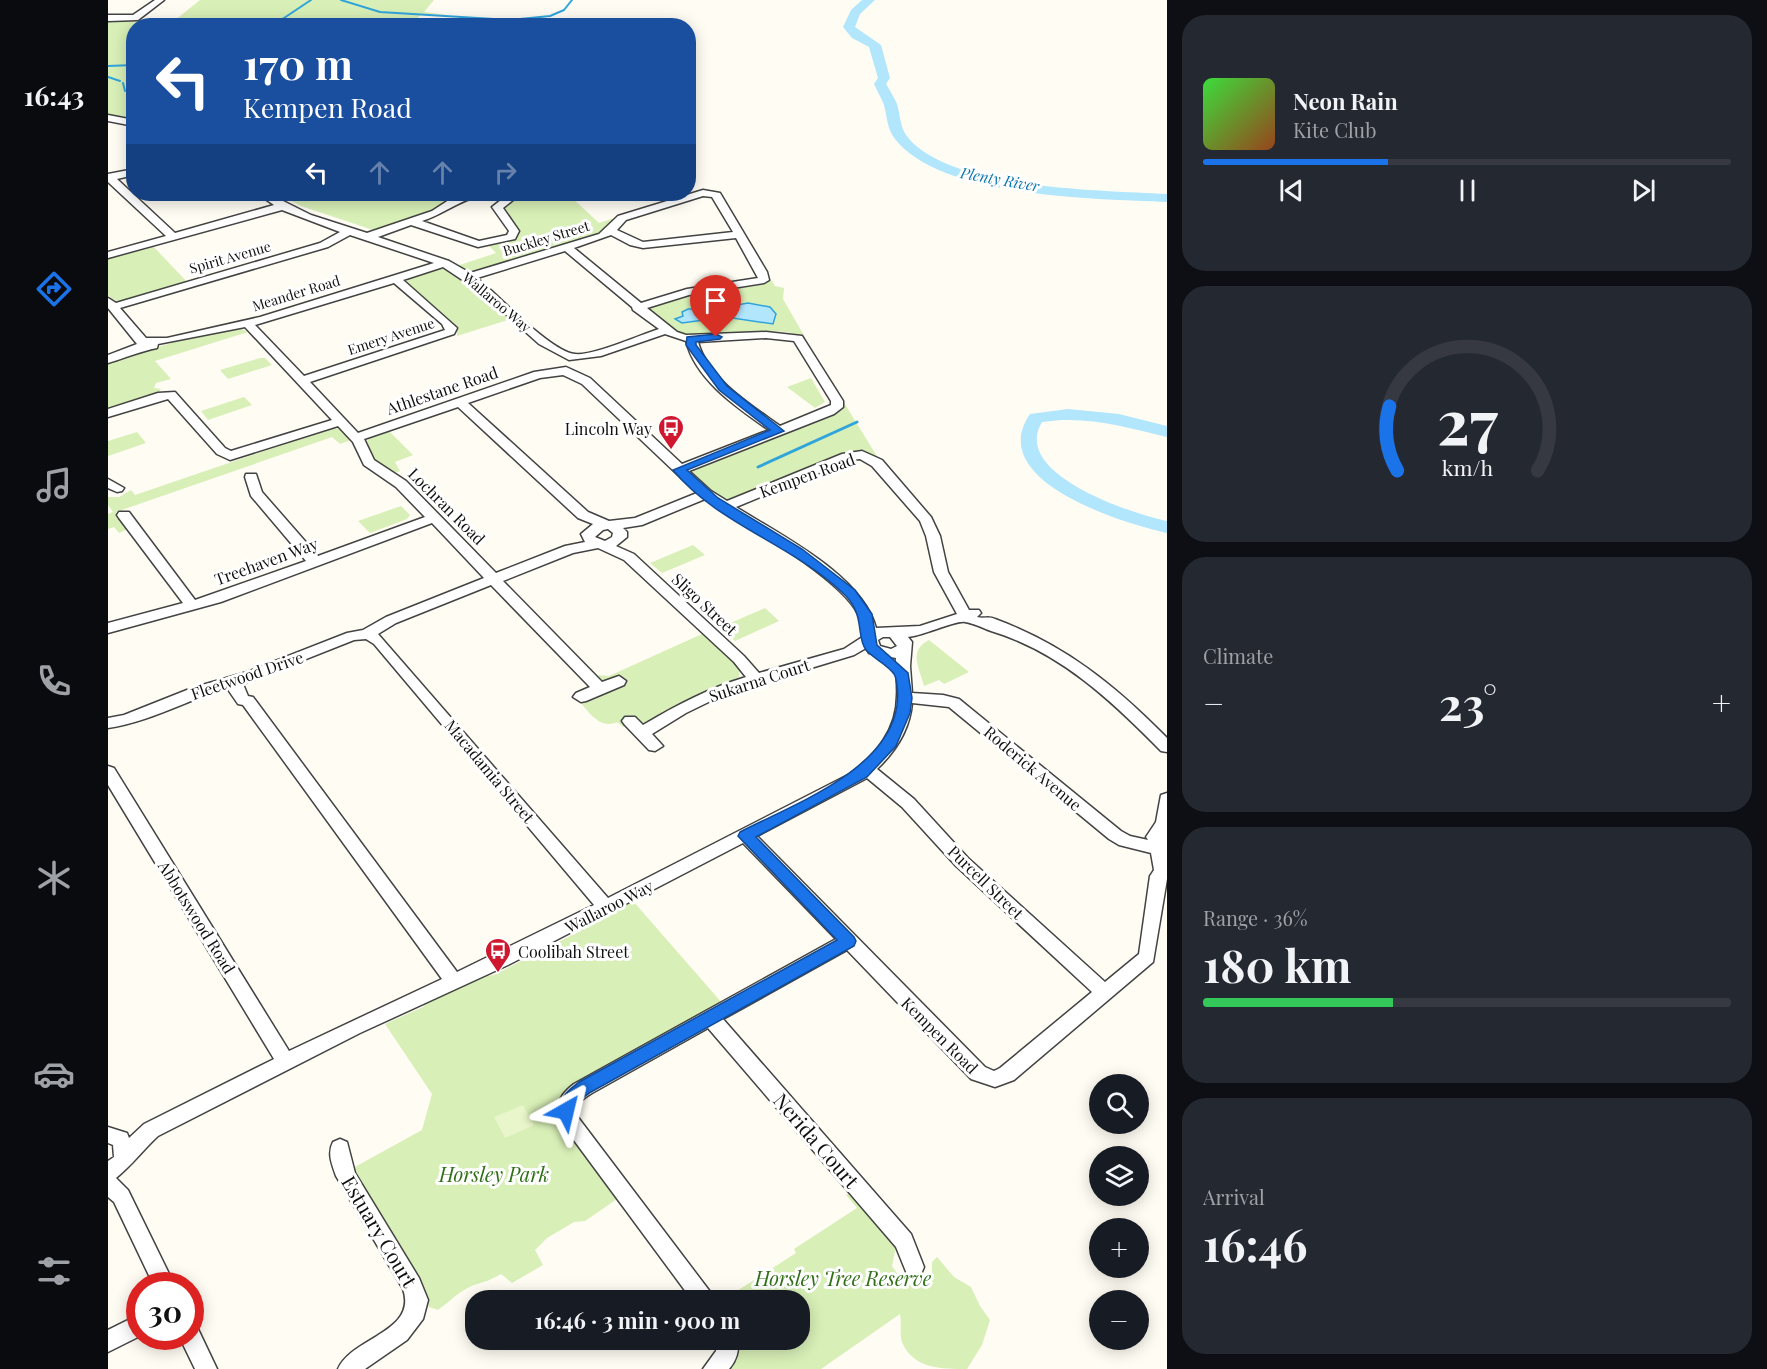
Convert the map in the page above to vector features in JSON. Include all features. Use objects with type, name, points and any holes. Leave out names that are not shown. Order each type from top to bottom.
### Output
[{"type":"street","points":[[108,18],[135,18],[160,0]]},
{"type":"street","points":[[108,118],[126,121]]},
{"type":"street","points":[[110,178],[126,174]]},
{"type":"street","points":[[110,178],[126,193]]},
{"type":"street","name":"Buckley Street","points":[[638,308],[687,292],[762,281],[764,276],[718,197],[709,192],[696,196]]},
{"type":"street","points":[[135,201],[173,237]]},
{"type":"street","name":"Wallaroo Way","points":[[275,201],[441,264],[469,277],[502,303],[548,346],[576,362]]},
{"type":"street","points":[[369,236],[440,212],[455,201]]},
{"type":"street","points":[[410,221],[478,244],[504,239],[514,233],[497,207],[508,201]]},
{"type":"street","name":"Buckley Street","points":[[469,277],[611,231],[622,218],[679,201]]},
{"type":"street","points":[[108,255],[282,205]]},
{"type":"street","name":"Spirit Avenue","points":[[111,304],[318,247],[351,230]]},
{"type":"street","points":[[611,231],[643,245],[740,234]]},
{"type":"street","points":[[566,247],[664,331],[690,339],[763,335],[793,337],[802,341],[838,405],[830,411],[679,470]]},
{"type":"street","name":"Meander Road","points":[[108,359],[144,344],[156,346],[167,341],[247,323],[441,264]]},
{"type":"street","name":"Emery Avenue","points":[[302,381],[450,332],[451,328],[446,322],[396,279]]},
{"type":"street","points":[[111,304],[144,344]]},
{"type":"street","name":"Lochran Road","points":[[247,323],[356,438],[369,462],[398,480],[600,689]]},
{"type":"street","points":[[586,381],[576,362],[664,331]]},
{"type":"street","points":[[690,339],[694,351],[723,388],[778,431]]},
{"type":"street","name":"Wallaroo Way","points":[[548,346],[560,367]]},
{"type":"street","name":"Athlestane Road","points":[[356,438],[576,362]]},
{"type":"street","points":[[560,367],[586,381],[706,494],[823,569],[850,593],[865,614],[902,638],[904,647]]},
{"type":"street","points":[[108,412],[166,395],[177,399],[221,451],[230,456],[340,421]]},
{"type":"street","points":[[460,402],[583,515],[615,531]]},
{"type":"street","name":"Kempen Road","points":[[724,507],[847,457],[868,457],[921,513],[933,536],[941,572],[955,596],[970,615]]},
{"type":"street","points":[[251,477],[256,493],[315,562]]},
{"type":"street","points":[[595,539],[595,527],[615,531],[706,494]]},
{"type":"street","points":[[124,515],[192,606]]},
{"type":"street","points":[[583,515],[595,539]]},
{"type":"street","name":"Treehaven Way","points":[[108,628],[192,606],[434,518]]},
{"type":"street","points":[[595,539],[615,542],[615,531]]},
{"type":"street","name":"Sligo Street","points":[[615,531],[629,557]]},
{"type":"street","name":"Sligo Street","points":[[595,539],[629,557],[739,659],[755,678]]},
{"type":"street","name":"Fleetwood Drive","points":[[108,723],[127,720],[197,692],[240,690],[354,635],[374,632],[494,579],[595,539]]},
{"type":"street","points":[[865,614],[871,646],[901,673]]},
{"type":"street","points":[[871,638],[879,632],[921,631],[970,615],[1077,666],[1167,747]]},
{"type":"street","points":[[881,653],[893,654],[921,631]]},
{"type":"street","name":"Macadamia Street","points":[[374,632],[606,908]]},
{"type":"street","name":"Sukarna Court","points":[[642,733],[687,705],[755,678],[849,652],[871,638]]},
{"type":"street","name":"Wallaroo Way","points":[[112,1136],[151,1130],[286,1062],[455,983],[840,788],[881,756],[895,735],[903,713],[905,698],[901,673],[904,647]]},
{"type":"street","name":"Sukarna Court","points":[[849,652],[881,653]]},
{"type":"street","points":[[581,697],[619,681]]},
{"type":"street","points":[[240,690],[455,983]]},
{"type":"street","name":"Roderick Avenue","points":[[905,698],[943,700],[954,703],[1115,836],[1155,848]]},
{"type":"street","name":"Fleetwood Drive","points":[[108,735],[127,720]]},
{"type":"street","points":[[630,720],[655,746]]},
{"type":"street","name":"Purcell Street","points":[[867,769],[908,803],[962,862],[1106,993]]},
{"type":"street","name":"Abbotswood Road","points":[[108,772],[286,1062]]},
{"type":"street","name":"Kempen Road","points":[[746,836],[978,1073],[990,1079],[1007,1074],[1147,957],[1158,876],[1163,873],[1155,848],[1166,827],[1167,799]]},
{"type":"street","points":[[696,1290],[569,1120],[566,1111],[570,1098],[578,1091],[848,941]]},
{"type":"street","name":"Nerida Court","points":[[710,1017],[904,1241],[914,1267]]},
{"type":"street","name":"Wallaroo Way","points":[[119,1163],[151,1130]]},
{"type":"street","points":[[112,1136],[124,1143],[115,1190],[158,1272]]},
{"type":"street","name":"Estuary Court","points":[[340,1148],[340,1157],[346,1176],[416,1293],[417,1315],[408,1326],[372,1349],[349,1369]]},
{"type":"street","points":[[108,1342],[126,1332]]},
{"type":"street","points":[[197,1350],[206,1369]]},
{"type":"street","points":[[714,1369],[727,1354],[727,1350]]},
{"type":"green space","points":[[200,0],[434,0],[424,12],[447,15],[421,14],[418,18],[178,18]]},
{"type":"green space","points":[[108,19],[126,21],[126,118],[108,115]]},
{"type":"green space","points":[[291,201],[450,201],[437,211],[373,230]]},
{"type":"green space","points":[[575,201],[599,223],[621,216],[600,234],[474,272],[457,266],[496,253],[488,245],[519,236],[501,206],[514,202]]},
{"type":"green space","points":[[152,245],[188,283],[121,302],[112,299],[108,295],[108,257]]},
{"type":"green space","points":[[443,268],[470,282],[511,319],[457,336],[457,328],[406,282],[410,277]]},
{"type":"green space","points":[[770,278],[775,286],[784,288],[783,299],[806,339],[794,334],[779,332],[690,336],[669,329],[648,309],[676,298],[765,284]]},
{"type":"green space","points":[[240,328],[248,332],[155,361],[171,379],[156,383],[154,388],[161,389],[158,393],[108,409],[108,362],[178,341]]},
{"type":"green space","points":[[265,358],[272,365],[228,379],[220,370]]},
{"type":"green space","points":[[811,378],[825,402],[815,408],[787,387]]},
{"type":"green space","points":[[244,397],[252,405],[208,420],[201,411]]},
{"type":"green space","points":[[843,401],[878,458],[865,453],[849,453],[729,500],[717,497],[691,473],[696,467],[836,412],[843,407]]},
{"type":"green space","points":[[332,428],[341,429],[351,440],[340,444],[332,437],[116,512],[128,529],[119,533],[114,527],[108,529],[108,514],[113,512],[108,505],[108,497],[119,497],[131,490],[135,495]]},
{"type":"green space","points":[[388,430],[413,455],[395,462],[400,471],[394,473],[374,460],[367,441],[371,436]]},
{"type":"green space","points":[[137,432],[146,443],[108,456],[108,441]]},
{"type":"green space","points":[[401,506],[410,515],[407,519],[370,533],[358,521]]},
{"type":"green space","points":[[693,545],[705,555],[662,573],[650,563]]},
{"type":"green space","points":[[765,608],[779,621],[735,641],[721,627]]},
{"type":"green space","points":[[702,634],[740,668],[739,677],[679,704],[646,725],[636,718],[625,723],[627,725],[623,727],[617,722],[605,724],[595,719],[579,701],[585,701],[622,685],[615,677],[603,681],[597,675],[609,676]]},
{"type":"green space","points":[[929,640],[969,672],[944,684],[939,680],[924,686],[917,654],[923,644]]},
{"type":"green space","name":"Horsley Park","points":[[633,901],[722,1003],[580,1081],[561,1122],[617,1199],[585,1221],[574,1222],[547,1238],[535,1250],[543,1265],[512,1283],[501,1274],[464,1290],[438,1310],[429,1307],[423,1286],[353,1168],[422,1130],[432,1094],[385,1024],[423,1007],[428,1001],[484,976],[494,975]]},
{"type":"green space","points":[[523,1105],[534,1125],[505,1138],[494,1117]]},
{"type":"green space","name":"Horsley Tree Reserve","points":[[852,1192],[896,1246],[892,1266],[903,1282],[911,1285],[926,1283],[932,1277],[932,1262],[937,1257],[954,1277],[971,1287],[990,1320],[982,1345],[967,1369],[938,1368],[913,1358],[902,1342],[900,1314],[821,1369],[729,1369],[737,1350],[810,1350],[810,1290],[739,1290],[796,1253],[794,1249],[857,1208],[846,1195]]},
{"type":"water","points":[[748,303],[770,307],[776,314],[773,324],[726,317],[682,323],[675,319],[683,316],[682,312],[688,309],[715,309]]},
{"type":"waterway","points":[[284,18],[311,0]]},
{"type":"waterway","points":[[341,0],[380,12],[478,18]]},
{"type":"waterway","points":[[530,18],[550,16],[564,10],[572,0]]},
{"type":"waterway","name":"Plenty River","points":[[869,0],[855,12],[849,27],[856,35],[875,45],[884,78],[880,84],[889,101],[896,130],[901,138],[921,156],[950,170],[985,180],[1025,187],[1065,192],[1167,198]]},
{"type":"waterway","points":[[108,66],[126,65]]},
{"type":"waterway","points":[[108,77],[120,81]]},
{"type":"waterway","points":[[123,83],[125,91]]},
{"type":"waterway","name":"Plenty River","points":[[1167,432],[1119,419],[1085,415],[1052,415],[1036,418],[1028,435],[1031,453],[1042,469],[1060,484],[1105,508],[1167,527]]},
{"type":"waterway","points":[[758,467],[857,422]]},
{"type":"place","name":"Lincoln Way","points":[[671,451]]},
{"type":"place","name":"Coolibah Street","points":[[498,974]]},
{"type":"route","points":[[566,1111],[570,1098],[578,1091],[848,941],[746,836],[840,788],[861,774],[887,749],[903,713],[905,698],[901,673],[869,643],[871,637],[865,614],[850,593],[823,569],[714,500],[679,470],[778,431],[723,388],[691,345],[690,339],[716,337]]}]
